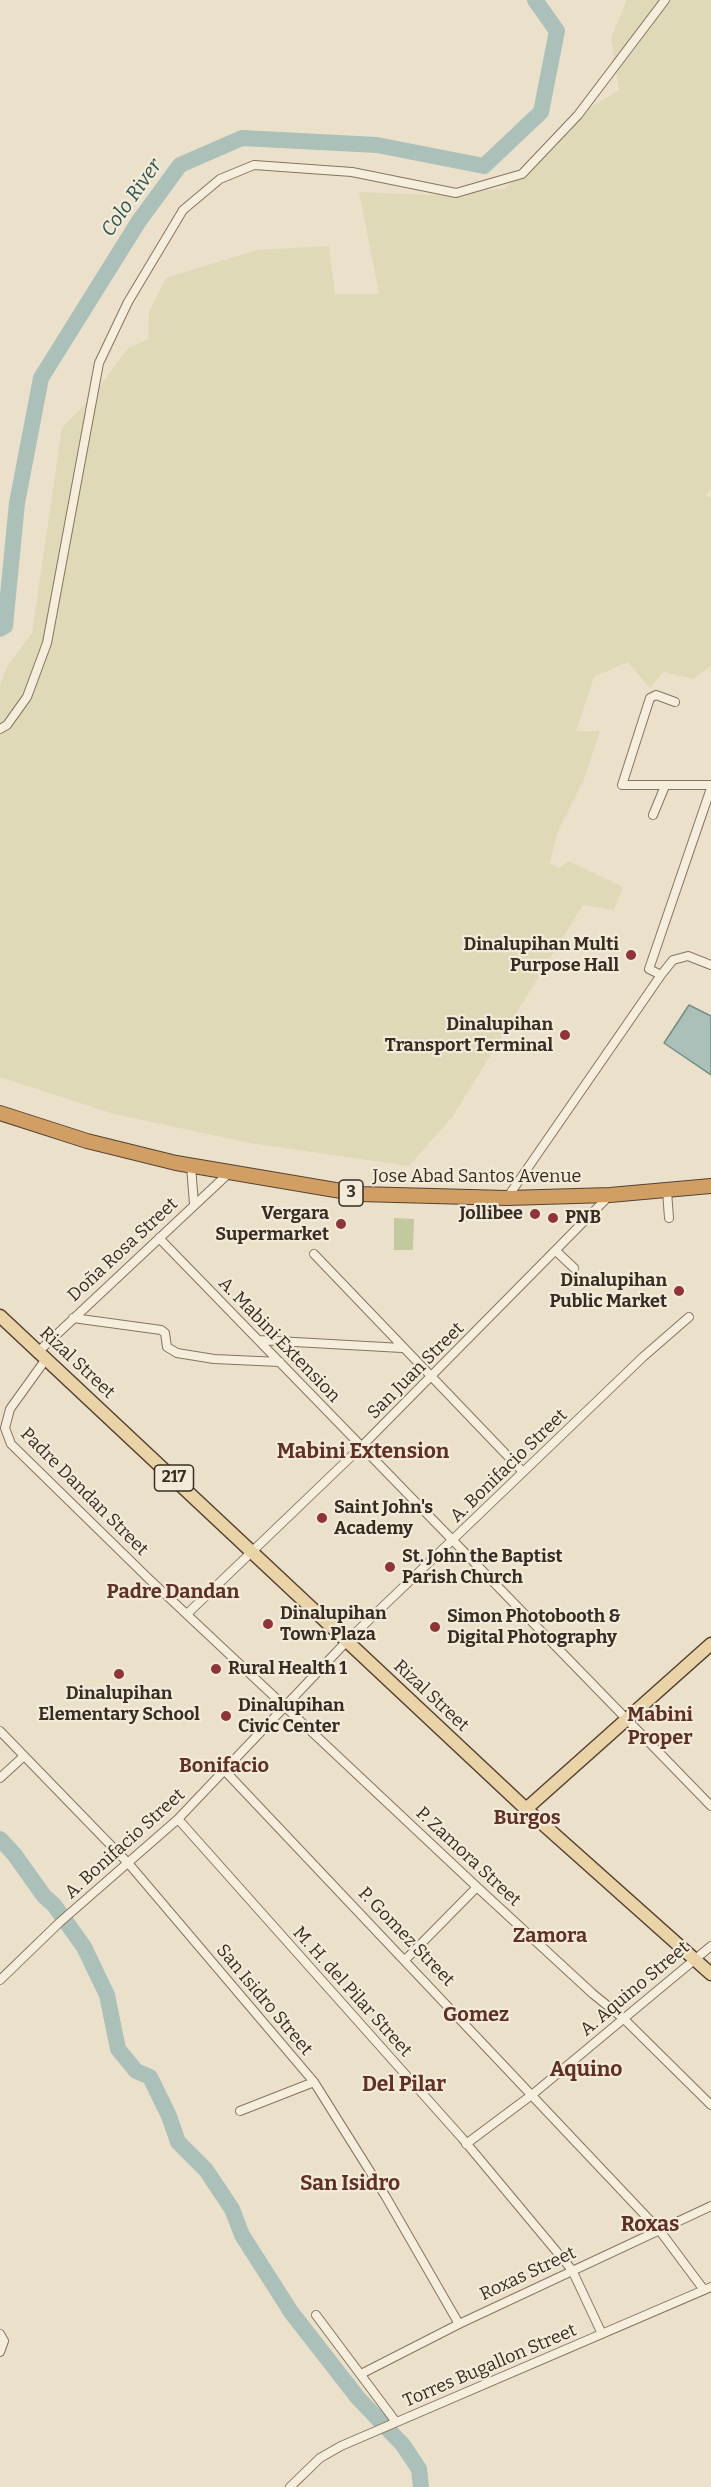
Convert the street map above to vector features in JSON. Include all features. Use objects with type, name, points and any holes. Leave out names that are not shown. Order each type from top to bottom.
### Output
[{"type":"highway","name":"Jose Abad Santos Avenue","points":[[0,1113],[87,1141],[191,1166],[359,1194],[507,1198],[610,1195],[711,1186]]},
{"type":"main road","name":"Rizal Street","points":[[0,1316],[526,1809],[711,1974]]},
{"type":"main road","points":[[526,1809],[711,1644]]},
{"type":"street","points":[[0,729],[7,725],[27,697],[47,643],[99,363],[128,302],[183,210],[220,179],[254,165],[352,172],[456,193],[522,174],[578,115],[665,0]]},
{"type":"street","points":[[662,975],[649,969],[711,786],[622,786],[650,698],[656,695],[675,702]]},
{"type":"street","points":[[653,815],[665,786]]},
{"type":"street","points":[[507,1198],[673,960],[688,956],[711,965]]},
{"type":"street","points":[[191,1166],[194,1204]]},
{"type":"street","name":"Doña Rosa Street","points":[[42,1355],[73,1318],[230,1173]]},
{"type":"street","points":[[667,1191],[669,1218]]},
{"type":"street","name":"San Juan Street","points":[[187,1614],[361,1447],[610,1195]]},
{"type":"street","name":"A. Mabini Extension","points":[[159,1238],[711,1806]]},
{"type":"street","points":[[556,1251],[574,1268]]},
{"type":"street","points":[[314,1254],[523,1472]]},
{"type":"street","name":"A. Bonifacio Street","points":[[0,1980],[60,1922],[178,1819],[347,1641],[689,1317]]},
{"type":"street","points":[[73,1318],[161,1330],[165,1333],[167,1347],[177,1353],[214,1359],[279,1362]]},
{"type":"street","points":[[259,1340],[402,1348]]},
{"type":"street","name":"Padre Dandan Street","points":[[42,1355],[10,1409],[5,1428],[10,1444],[284,1705]]},
{"type":"street","name":"P. Zamora Street","points":[[284,1705],[592,1994],[624,2019],[711,2105]]},
{"type":"street","name":"San Isidro Street","points":[[0,1731],[129,1864],[314,2082],[386,2197],[459,2324]]},
{"type":"street","points":[[0,1778],[24,1756]]},
{"type":"street","name":"P. Gomez Street","points":[[225,1771],[406,1959],[660,2230],[707,2288]]},
{"type":"street","name":"M. H. del Pilar Street","points":[[178,1819],[466,2144],[572,2270],[602,2334]]},
{"type":"street","points":[[406,1959],[477,1887]]},
{"type":"street","name":"A. Aquino Street","points":[[466,2144],[533,2094],[711,1946]]},
{"type":"street","points":[[240,2111],[314,2082]]},
{"type":"street","name":"Roxas Street","points":[[361,2374],[459,2324],[711,2206]]},
{"type":"street","name":"Torres Bugallon Street","points":[[290,2487],[320,2458],[366,2435],[707,2288]]},
{"type":"street","points":[[316,2315],[361,2374],[394,2423]]},
{"type":"street","points":[[0,2334],[4,2341],[0,2352]]},
{"type":"shaded area","points":[[627,0],[711,0],[711,489],[706,496],[711,497],[711,666],[693,679],[663,672],[650,688],[628,662],[594,677],[576,731],[600,731],[584,779],[558,831],[550,863],[559,868],[569,861],[623,887],[614,910],[583,905],[453,1116],[409,1166],[250,1143],[114,1114],[0,1077],[0,685],[8,665],[32,633],[62,428],[92,397],[128,348],[148,339],[149,312],[166,278],[257,250],[329,246],[335,294],[379,294],[359,192],[431,195],[504,189],[546,153],[578,115],[619,90],[611,38]]},
{"type":"green space","points":[[394,1218],[414,1219],[413,1250],[394,1250]]},
{"type":"water","points":[[689,1005],[711,1016],[711,1075],[664,1043]]},
{"type":"waterway","name":"Colo River","points":[[0,629],[5,626],[17,503],[41,378],[139,221],[180,165],[242,138],[377,145],[484,166],[541,112],[557,31],[535,0]]},
{"type":"waterway","points":[[0,1839],[14,1854],[44,1896],[54,1905],[84,1947],[107,1995],[118,2049],[136,2071],[150,2077],[169,2116],[178,2142],[206,2170],[232,2209],[242,2235],[291,2312],[358,2398],[403,2445],[419,2469],[421,2487]]},
{"type":"place","name":"Dinalupihan Multi Purpose Hall","points":[[631,955]]},
{"type":"place","name":"Dinalupihan Transport Terminal","points":[[565,1035]]},
{"type":"place","name":"Jollibee","points":[[535,1214]]},
{"type":"place","name":"PNB","points":[[553,1218]]},
{"type":"place","name":"Vergara Supermarket","points":[[341,1224]]},
{"type":"place","name":"Dinalupihan Public Market","points":[[679,1291]]},
{"type":"place","name":"Saint John's Academy","points":[[322,1518]]},
{"type":"place","name":"St. John the Baptist Parish Church","points":[[390,1567]]},
{"type":"place","name":"Dinalupihan Town Plaza","points":[[268,1624]]},
{"type":"place","name":"Simon Photobooth & Digital Photography","points":[[435,1627]]},
{"type":"place","name":"Rural Health 1","points":[[216,1669]]},
{"type":"place","name":"Dinalupihan Elementary School","points":[[119,1674]]},
{"type":"place","name":"Dinalupihan Civic Center","points":[[226,1716]]},
{"type":"district","name":"Mabini Extension","points":[[363,1452]]},
{"type":"district","name":"Padre Dandan","points":[[173,1592]]},
{"type":"district","name":"Mabini Proper","points":[[660,1726]]},
{"type":"district","name":"Bonifacio","points":[[224,1766]]},
{"type":"district","name":"Burgos","points":[[527,1818]]},
{"type":"district","name":"Zamora","points":[[550,1936]]},
{"type":"district","name":"Gomez","points":[[476,2015]]},
{"type":"district","name":"Aquino","points":[[586,2070]]},
{"type":"district","name":"Del Pilar","points":[[404,2085]]},
{"type":"district","name":"San Isidro","points":[[350,2184]]},
{"type":"district","name":"Roxas","points":[[650,2225]]}]
